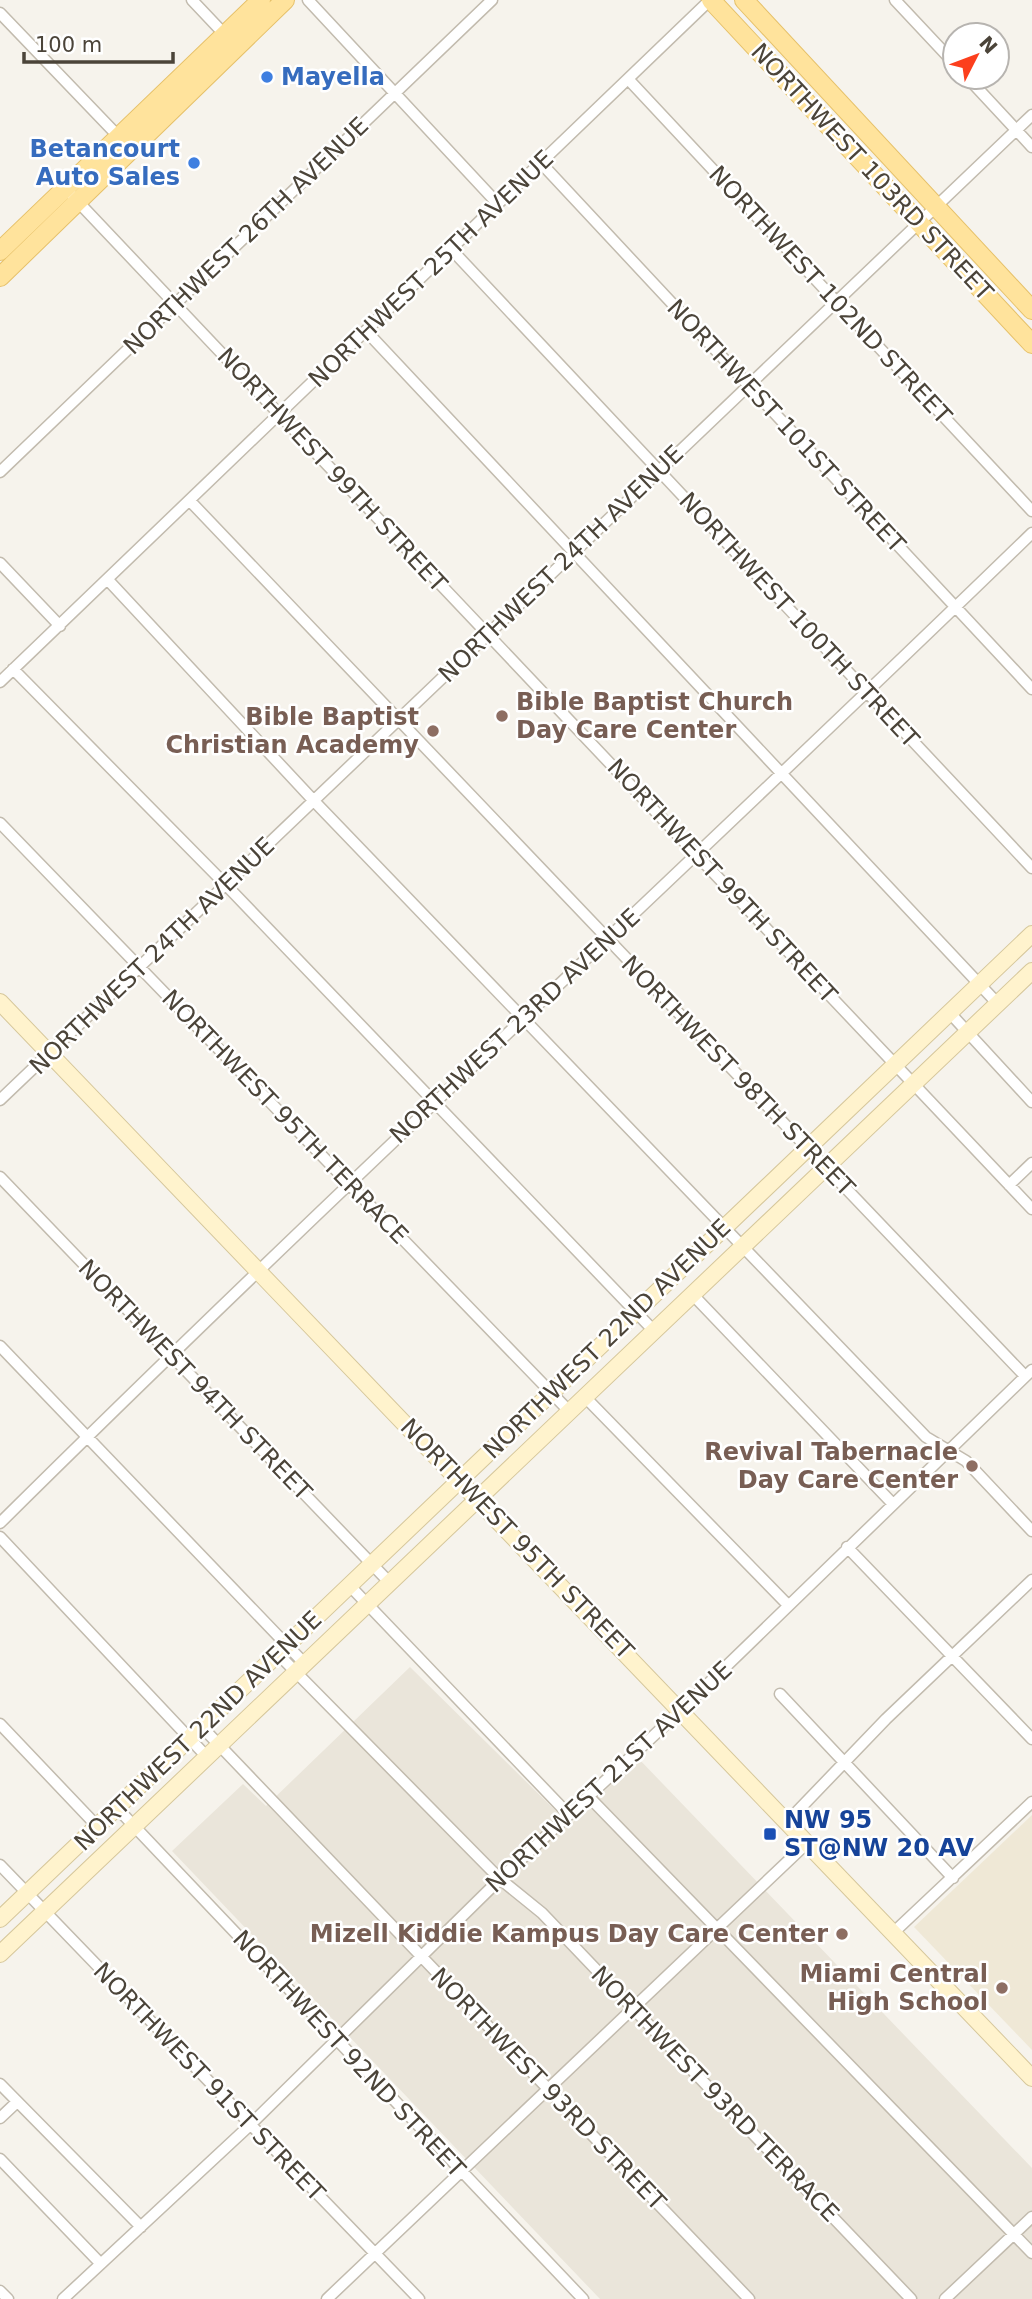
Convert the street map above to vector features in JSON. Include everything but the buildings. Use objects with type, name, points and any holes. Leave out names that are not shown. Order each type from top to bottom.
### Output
[{"type":"main road","points":[[0,251],[71,194],[231,41],[261,0]]},
{"type":"main road","points":[[0,276],[26,251],[119,137],[231,41],[285,0]]},
{"type":"main road","name":"NORTHWEST 103RD STREET","points":[[711,0],[1032,344]]},
{"type":"main road","name":"NORTHWEST 103RD STREET","points":[[744,0],[1032,310]]},
{"type":"main road","name":"NORTHWEST 22ND AVENUE","points":[[0,1919],[351,1586],[634,1310],[1032,934]]},
{"type":"main road","name":"NORTHWEST 22ND AVENUE","points":[[0,1954],[46,1913],[584,1396],[694,1296],[1032,971]]},
{"type":"main road","name":"NORTHWEST 95TH STREET","points":[[0,1002],[479,1498],[1032,2078]]},
{"type":"street","points":[[192,0],[231,41]]},
{"type":"street","points":[[308,0],[498,204]]},
{"type":"street","name":"NORTHWEST 26TH AVENUE","points":[[0,472],[492,0]]},
{"type":"street","name":"NORTHWEST 25TH AVENUE","points":[[0,682],[711,0]]},
{"type":"street","points":[[895,0],[941,49]]},
{"type":"street","points":[[0,13],[119,137]]},
{"type":"street","name":"NORTHWEST 102ND STREET","points":[[629,80],[1032,510]]},
{"type":"street","points":[[980,91],[1032,147]]},
{"type":"street","name":"NORTHWEST 24TH AVENUE","points":[[0,1100],[1032,114]]},
{"type":"street","name":"NORTHWEST 101ST STREET","points":[[541,163],[1032,689]]},
{"type":"street","name":"NORTHWEST 99TH STREET","points":[[71,194],[1032,1209]]},
{"type":"street","name":"NORTHWEST 100TH STREET","points":[[452,249],[1032,868]]},
{"type":"street","points":[[0,251],[26,251]]},
{"type":"street","points":[[367,332],[575,550],[998,1004]]},
{"type":"street","name":"NORTHWEST 98TH STREET","points":[[190,501],[607,941],[1028,1373]]},
{"type":"street","name":"NORTHWEST 23RD AVENUE","points":[[0,1523],[432,1102],[520,1018],[607,941],[695,853],[1032,533]]},
{"type":"street","points":[[0,563],[60,626]]},
{"type":"street","points":[[108,580],[520,1018],[926,1437],[967,1461],[1032,1531]]},
{"type":"street","points":[[13,669],[226,885],[654,1332]]},
{"type":"street","name":"NORTHWEST 95TH TERRACE","points":[[0,823],[351,1182],[569,1411]]},
{"type":"street","points":[[949,1012],[1032,1102]]},
{"type":"street","points":[[1009,1185],[1032,1163]]},
{"type":"street","name":"NORTHWEST 94TH STREET","points":[[0,1177],[390,1583]]},
{"type":"street","points":[[694,1296],[892,1503]]},
{"type":"street","name":"NORTHWEST 93RD TERRACE","points":[[0,1346],[88,1436],[283,1650],[500,1879],[542,1913],[911,2299]]},
{"type":"street","name":"NORTHWEST 21ST AVENUE","points":[[63,2299],[249,2126],[500,1879],[680,1711],[1028,1373]]},
{"type":"street","points":[[584,1396],[788,1604]]},
{"type":"street","name":"NORTHWEST 93RD STREET","points":[[0,1537],[421,1956],[749,2299]]},
{"type":"street","points":[[846,1547],[1032,1739]]},
{"type":"street","points":[[787,1822],[951,1657],[1032,1580]]},
{"type":"street","points":[[351,1586],[569,1815]]},
{"type":"street","points":[[780,1693],[953,1878]]},
{"type":"street","points":[[0,1724],[97,1826]]},
{"type":"street","name":"NORTHWEST 93RD STREET","points":[[195,1732],[214,1752]]},
{"type":"street","points":[[590,1797],[1032,2253]]},
{"type":"street","points":[[893,1933],[1032,1801]]},
{"type":"street","name":"NORTHWEST 92ND STREET","points":[[117,1808],[337,2038],[460,2173],[583,2299]]},
{"type":"street","points":[[327,2299],[807,1843]]},
{"type":"street","name":"NORTHWEST 91ST STREET","points":[[0,1865],[249,2126],[419,2299]]},
{"type":"street","points":[[0,2084],[141,2227]]},
{"type":"street","points":[[0,2118],[17,2102]]},
{"type":"street","points":[[0,2159],[100,2263]]},
{"type":"street","points":[[946,2299],[1032,2217]]},
{"type":"street","points":[[0,2291],[8,2299]]},
{"type":"shaded area","points":[[410,1667],[570,1825],[638,1758],[1032,2168],[1032,2299],[600,2299],[172,1851],[243,1784],[266,1806]]},
{"type":"shaded area","name":"Miami Central High School","points":[[1032,1815],[1032,2050],[914,1927]]},
{"type":"place","name":"Mayella","points":[[267,77]]},
{"type":"place","name":"Betancourt Auto Sales","points":[[194,163]]},
{"type":"place","name":"Bible Baptist Church Day Care Center","points":[[502,716]]},
{"type":"place","name":"Bible Baptist Christian Academy","points":[[433,731]]},
{"type":"place","name":"Revival Tabernacle Day Care Center","points":[[972,1466]]},
{"type":"place","name":"NW 95 ST@NW 20 AV","points":[[770,1834]]},
{"type":"place","name":"Mizell Kiddie Kampus Day Care Center","points":[[842,1934]]},
{"type":"place","name":"Miami Central High School","points":[[1002,1988]]}]
